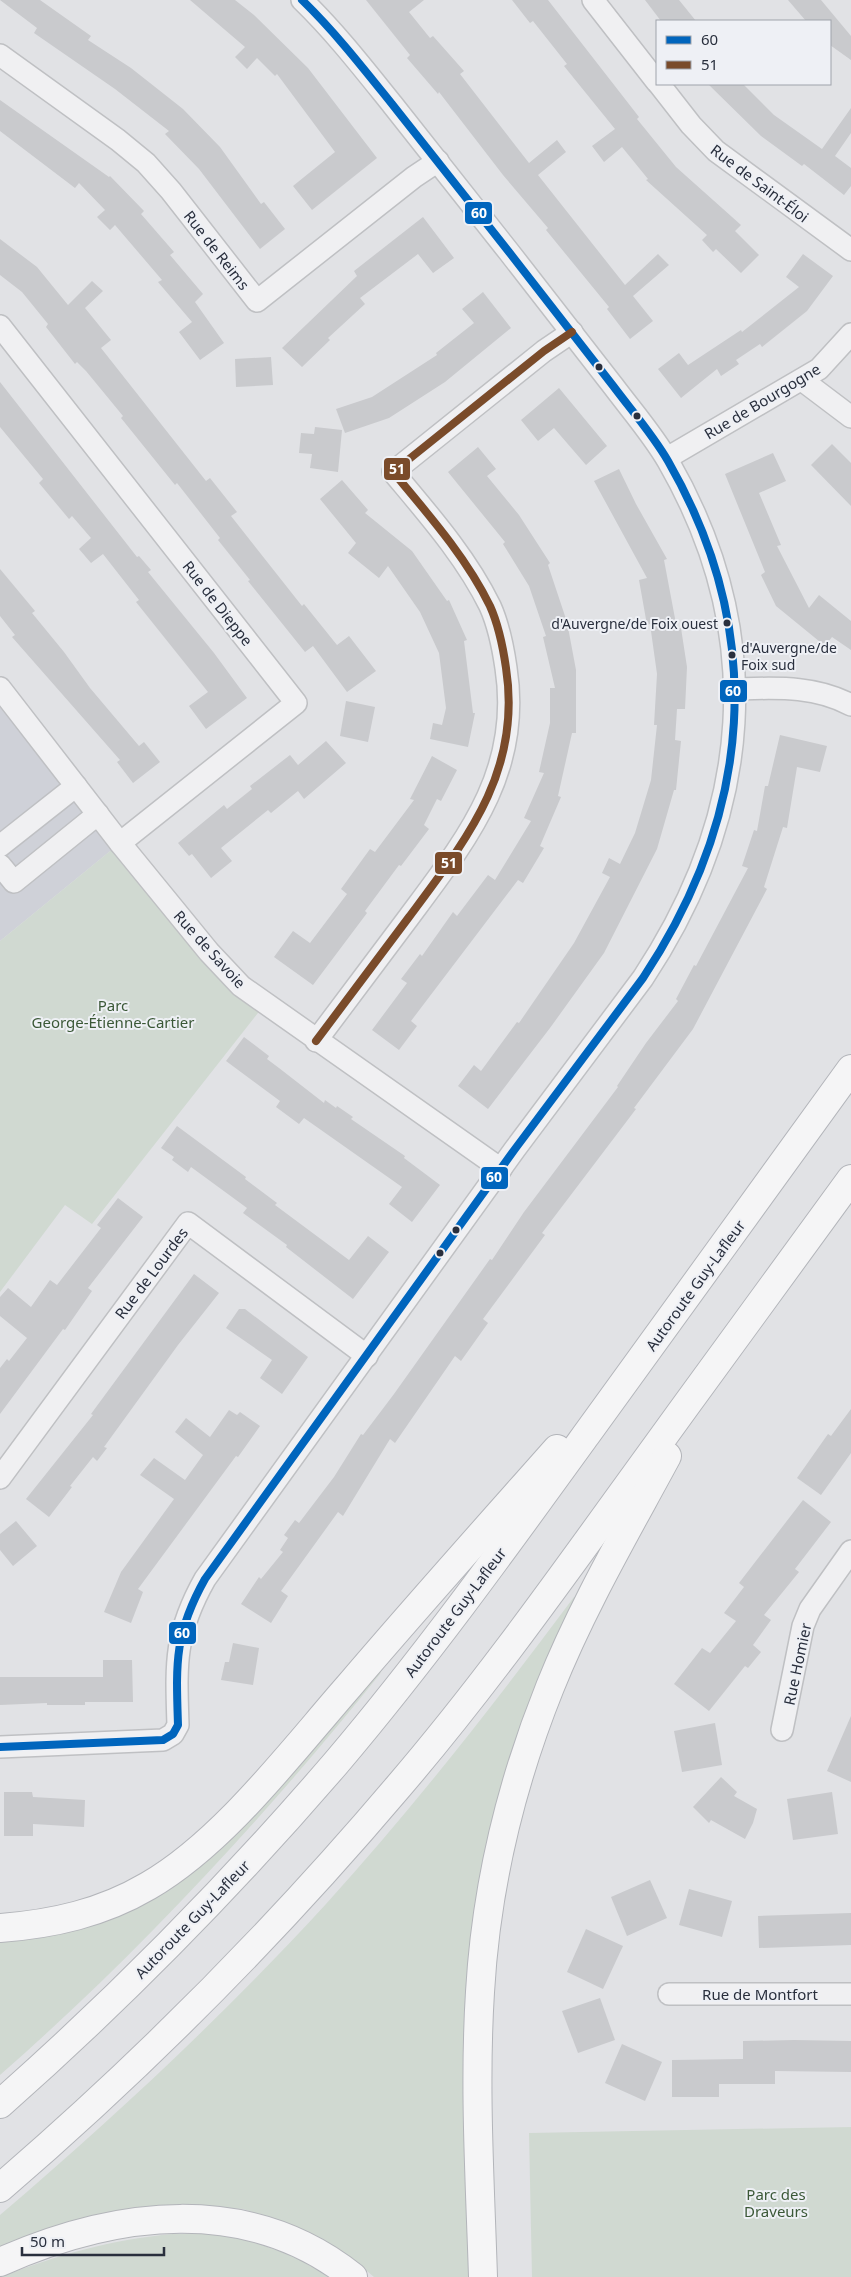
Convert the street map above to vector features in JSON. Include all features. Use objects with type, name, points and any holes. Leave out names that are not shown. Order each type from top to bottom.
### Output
[{"type":"highway","name":"Autoroute Guy-Lafleur","points":[[0,2104],[106,2008],[179,1935],[263,1845],[337,1761],[444,1629],[851,1069]]},
{"type":"highway","points":[[0,2188],[119,2082],[252,1951],[414,1769],[504,1655],[851,1179]]},
{"type":"highway","points":[[0,1928],[69,1919],[112,1904],[156,1882],[202,1845],[273,1773],[667,1324]]},
{"type":"highway","points":[[483,2277],[478,2095],[480,1991],[491,1897],[510,1806],[538,1718],[568,1644],[717,1363]]},
{"type":"highway","points":[[0,2262],[54,2240],[94,2229],[148,2220],[198,2218],[242,2224],[281,2236],[320,2254],[353,2277]]},
{"type":"street","points":[[0,1747],[163,1740],[173,1734],[178,1725],[178,1648],[184,1623],[193,1600],[205,1579],[368,1356],[501,1169],[643,978],[662,949],[695,887],[706,859],[731,758],[735,689],[731,636],[720,580],[695,513],[667,458],[572,332],[438,161],[332,30],[302,0]]},
{"type":"street","name":"Rue de Saint-Éloi","points":[[593,0],[656,80]]},
{"type":"street","name":"Rue de Reims","points":[[0,55],[146,162],[258,301],[414,177],[438,161]]},
{"type":"street","name":"Rue de Saint-Éloi","points":[[660,85],[703,138],[722,156],[851,250]]},
{"type":"street","name":"Rue de Dieppe","points":[[0,326],[296,703],[120,843]]},
{"type":"street","points":[[316,1041],[466,837],[495,782],[508,733],[509,686],[499,632],[490,606],[457,552],[392,472],[544,351],[572,332]]},
{"type":"street","name":"Rue de Bourgogne","points":[[667,458],[819,369],[833,356],[851,334]]},
{"type":"street","points":[[802,380],[851,418]]},
{"type":"street","points":[[735,689],[781,687],[806,689],[851,705]]},
{"type":"street","name":"Rue de Savoie","points":[[0,688],[120,843],[224,970],[241,986],[316,1041],[501,1169]]},
{"type":"street","points":[[0,846],[76,786]]},
{"type":"street","points":[[0,865],[14,882],[98,814]]},
{"type":"street","name":"Rue de Lourdes","points":[[0,1478],[188,1223],[368,1356]]},
{"type":"street","name":"Rue Homier","points":[[782,1730],[803,1626],[810,1609],[851,1551]]},
{"type":"street","name":"Rue de Montfort","points":[[669,1994],[851,1994]]},
{"type":"shaded area","points":[[0,688],[120,843],[0,941]]},
{"type":"green space","name":"Parc George-Étienne-Cartier","points":[[120,843],[265,1004],[92,1224],[65,1205],[0,1292],[0,941]]},
{"type":"green space","points":[[574,1597],[576,1597],[575,1600],[509,1765],[474,2277],[374,2277],[349,2256],[313,2236],[277,2220],[243,2209],[195,2205],[153,2206],[91,2216],[0,2250],[0,2215],[168,2065],[248,1986],[326,1904],[391,1830],[453,1754]]},
{"type":"green space","points":[[382,1669],[380,1674],[292,1780],[199,1883],[151,1933],[0,2075],[0,1937],[123,1911]]},
{"type":"green space","name":"Parc des Draveurs","points":[[851,2127],[851,2277],[532,2277],[529,2133]]},
{"type":"green space","points":[[173,2234],[216,2235],[260,2244],[302,2261],[328,2277],[1,2277],[86,2249],[151,2236]]},
{"type":"building","points":[[0,0],[40,0],[91,36],[88,40],[131,68],[183,109],[220,147],[261,204],[264,202],[285,229],[260,249],[199,169],[165,134],[169,131],[115,89],[34,33],[37,28]]},
{"type":"building","points":[[190,0],[235,0],[254,15],[308,68],[377,158],[312,210],[293,186],[335,152],[277,74],[275,76],[257,58],[247,69],[235,57],[245,47]]},
{"type":"building","points":[[366,0],[424,0],[409,12],[430,38],[433,36],[464,71],[460,74],[529,163],[557,140],[566,152],[538,175],[625,285],[658,254],[669,265],[633,296],[653,321],[630,339],[607,309],[609,307],[546,230],[548,228],[503,175],[439,92],[438,94],[407,58],[410,55]]},
{"type":"building","points":[[512,0],[548,0],[639,117],[637,119],[676,167],[741,225],[735,231],[759,255],[741,273],[716,249],[713,252],[702,240],[707,235],[646,180],[648,179],[622,147],[604,162],[592,146],[615,129],[564,66],[567,64],[533,21],[530,23]]},
{"type":"building","points":[[645,0],[679,0],[695,20],[660,20]]},
{"type":"building","points":[[788,0],[821,0],[851,36],[851,60],[831,46],[831,20],[805,20]]},
{"type":"building","points":[[709,85],[744,85],[774,115],[822,149],[851,108],[851,133],[835,156],[851,168],[851,186],[844,195],[804,164],[802,166],[761,136]]},
{"type":"building","points":[[0,100],[110,176],[144,211],[141,214],[174,252],[170,255],[203,294],[195,302],[224,343],[200,360],[179,332],[192,322],[158,282],[162,280],[115,225],[110,230],[97,217],[105,210],[79,183],[75,188],[0,131]]},
{"type":"building","points":[[423,217],[454,258],[433,273],[418,254],[360,298],[365,304],[328,338],[330,340],[302,367],[282,348],[357,276],[354,271]]},
{"type":"building","points":[[0,239],[37,267],[68,305],[92,281],[103,291],[85,308],[111,340],[101,348],[206,481],[210,478],[237,512],[231,516],[302,606],[304,604],[337,645],[349,636],[376,671],[347,692],[313,646],[305,652],[248,581],[250,580],[218,540],[220,538],[177,483],[175,485],[121,418],[123,416],[86,371],[77,362],[75,364],[46,327],[48,324],[22,292],[0,275]]},
{"type":"building","points":[[803,254],[833,276],[807,311],[762,347],[760,344],[736,360],[739,364],[721,376],[717,369],[681,398],[658,369],[679,353],[688,365],[741,330],[742,332],[799,287],[786,277]]},
{"type":"building","points":[[483,292],[511,328],[445,382],[389,418],[345,433],[336,409],[372,397],[437,355],[436,353],[474,323],[462,309]]},
{"type":"building","points":[[271,357],[273,385],[236,387],[235,359]]},
{"type":"building","points":[[0,382],[137,557],[139,556],[151,570],[148,572],[214,653],[247,698],[206,729],[189,706],[208,692],[136,602],[139,600],[103,554],[91,563],[79,549],[91,538],[72,516],[69,519],[39,483],[43,479],[0,427]]},
{"type":"building","points":[[559,388],[607,446],[586,465],[554,428],[538,441],[521,420]]},
{"type":"building","points":[[315,427],[342,430],[338,472],[310,468],[312,454],[299,453],[301,433],[314,434]]},
{"type":"building","points":[[832,444],[851,463],[851,506],[811,465]]},
{"type":"building","points":[[478,447],[496,469],[487,476],[519,515],[550,563],[548,565],[567,622],[576,670],[576,733],[572,733],[558,796],[561,797],[540,846],[544,848],[523,883],[518,880],[411,1021],[417,1026],[399,1050],[372,1030],[407,983],[401,979],[420,954],[422,956],[453,912],[457,916],[488,875],[495,880],[531,821],[524,818],[544,773],[539,772],[550,723],[550,688],[555,688],[543,637],[546,636],[529,586],[503,544],[505,542],[448,472]]},
{"type":"building","points":[[773,453],[786,481],[759,493],[781,545],[777,546],[809,608],[819,595],[851,621],[851,650],[832,637],[825,646],[776,606],[761,575],[765,572],[725,474]]},
{"type":"building","points":[[619,469],[667,559],[664,560],[677,629],[681,628],[687,667],[685,709],[677,709],[675,740],[681,741],[676,790],[674,790],[657,849],[604,953],[488,1109],[458,1086],[474,1065],[481,1071],[517,1022],[519,1023],[574,943],[610,877],[602,873],[609,858],[620,864],[635,833],[651,780],[657,725],[654,725],[657,674],[650,624],[647,625],[639,580],[647,578],[594,481]]},
{"type":"building","points":[[342,480],[368,510],[365,513],[412,551],[447,601],[449,600],[467,640],[464,641],[473,713],[475,713],[468,747],[430,739],[433,723],[442,725],[446,708],[439,653],[420,612],[388,566],[379,578],[348,553],[356,543],[320,499]]},
{"type":"building","points":[[0,569],[35,611],[32,613],[90,688],[139,746],[144,742],[160,762],[133,783],[117,762],[120,760],[12,637],[15,635],[0,616]]},
{"type":"building","points":[[346,701],[375,707],[368,742],[340,736]]},
{"type":"building","points":[[780,735],[827,746],[820,772],[797,767],[787,828],[783,827],[764,887],[767,889],[693,1029],[634,1108],[636,1109],[542,1233],[545,1235],[483,1319],[488,1323],[461,1361],[455,1356],[395,1443],[390,1439],[343,1516],[338,1512],[281,1591],[288,1596],[271,1623],[241,1604],[259,1577],[261,1579],[283,1552],[280,1550],[288,1538],[284,1535],[295,1520],[299,1523],[334,1477],[361,1434],[363,1435],[394,1394],[490,1259],[492,1260],[524,1212],[618,1087],[646,1043],[678,1001],[676,999],[694,965],[696,966],[748,868],[742,866],[754,830],[757,831],[765,786],[768,786]]},
{"type":"building","points":[[326,741],[346,763],[304,799],[298,791],[271,813],[268,810],[221,848],[232,861],[211,878],[192,854],[189,856],[178,843],[224,805],[227,809],[252,789],[250,786],[290,755],[298,765]]},
{"type":"building","points":[[432,756],[457,770],[441,801],[437,799],[424,825],[429,829],[401,866],[399,865],[365,911],[367,913],[313,985],[274,957],[293,931],[310,943],[347,894],[341,889],[370,849],[375,852],[414,800],[410,799]]},
{"type":"building","points":[[244,1037],[269,1056],[267,1059],[324,1103],[325,1100],[353,1117],[351,1119],[405,1156],[404,1158],[440,1185],[412,1222],[389,1204],[402,1187],[304,1118],[299,1124],[276,1107],[280,1101],[226,1061]]},
{"type":"building","points":[[177,1126],[246,1177],[245,1179],[277,1203],[275,1205],[349,1260],[368,1236],[389,1252],[353,1299],[286,1247],[287,1245],[243,1213],[247,1208],[191,1167],[188,1172],[172,1160],[174,1157],[161,1148]]},
{"type":"building","points":[[118,1198],[143,1217],[88,1288],[92,1291],[65,1330],[63,1329],[0,1414],[0,1368],[7,1359],[9,1361],[27,1338],[0,1316],[0,1297],[8,1288],[31,1307],[50,1280],[57,1285],[101,1228],[97,1225]]},
{"type":"building","points":[[194,1274],[219,1293],[178,1345],[104,1447],[107,1448],[97,1461],[93,1457],[49,1517],[26,1499],[93,1415],[91,1414]]},
{"type":"building","points":[[239,1309],[245,1309],[308,1357],[282,1394],[260,1378],[272,1360],[226,1328]]},
{"type":"building","points":[[851,1409],[851,1453],[821,1495],[797,1478],[828,1434],[831,1436]]},
{"type":"building","points":[[229,1410],[237,1415],[240,1412],[260,1426],[138,1589],[143,1592],[131,1623],[104,1612],[121,1572],[174,1499],[140,1475],[154,1458],[185,1480],[203,1455],[175,1432],[186,1418],[210,1437]]},
{"type":"building","points":[[803,1500],[831,1522],[795,1569],[799,1572],[764,1615],[771,1620],[753,1645],[761,1652],[748,1668],[745,1666],[709,1711],[674,1684],[702,1648],[710,1653],[736,1621],[724,1613],[744,1587],[739,1583]]},
{"type":"building","points":[[16,1521],[37,1546],[13,1566],[0,1550],[0,1534]]},
{"type":"building","points":[[233,1643],[259,1648],[253,1685],[221,1680],[225,1662],[229,1662]]},
{"type":"building","points":[[103,1660],[132,1660],[133,1702],[85,1702],[85,1705],[47,1705],[47,1703],[0,1705],[0,1677],[103,1677]]},
{"type":"building","points":[[851,1716],[851,1782],[827,1771]]},
{"type":"building","points":[[715,1723],[722,1765],[682,1772],[674,1731]]},
{"type":"building","points":[[721,1777],[737,1792],[734,1796],[757,1809],[745,1839],[711,1820],[709,1823],[693,1807]]},
{"type":"building","points":[[4,1792],[32,1792],[33,1797],[85,1800],[84,1827],[33,1824],[33,1836],[4,1836]]},
{"type":"building","points":[[832,1792],[838,1834],[793,1840],[787,1799]]},
{"type":"building","points":[[650,1880],[667,1918],[627,1936],[611,1897]]},
{"type":"building","points":[[689,1889],[732,1901],[722,1937],[679,1925]]},
{"type":"building","points":[[851,1913],[851,1945],[759,1948],[758,1916]]},
{"type":"building","points":[[586,1929],[623,1946],[603,1989],[567,1972]]},
{"type":"building","points":[[600,1998],[615,2040],[578,2053],[562,2011]]},
{"type":"building","points":[[743,2041],[851,2041],[851,2072],[775,2071],[775,2084],[719,2084],[719,2097],[672,2097],[672,2060],[743,2059]]},
{"type":"building","points":[[622,2044],[662,2062],[645,2101],[605,2083]]},
{"type":"transit line","name":"60","points":[[0,1747],[163,1740],[173,1734],[178,1725],[177,1666],[182,1633],[187,1616],[205,1579],[515,1149],[643,978],[679,916],[707,852],[725,788],[734,723],[733,658],[722,592],[700,526],[668,461],[642,423],[436,159],[348,50],[302,0]]},
{"type":"transit line","name":"51","points":[[316,1041],[451,860],[485,802],[498,771],[506,739],[509,705],[506,668],[504,652],[490,606],[458,553],[393,472],[544,351],[572,332]]},
{"type":"place","name":"d'Auvergne/de Foix ouest","points":[[727,623]]},
{"type":"place","name":"d'Auvergne/de Foix sud","points":[[732,655]]}]
